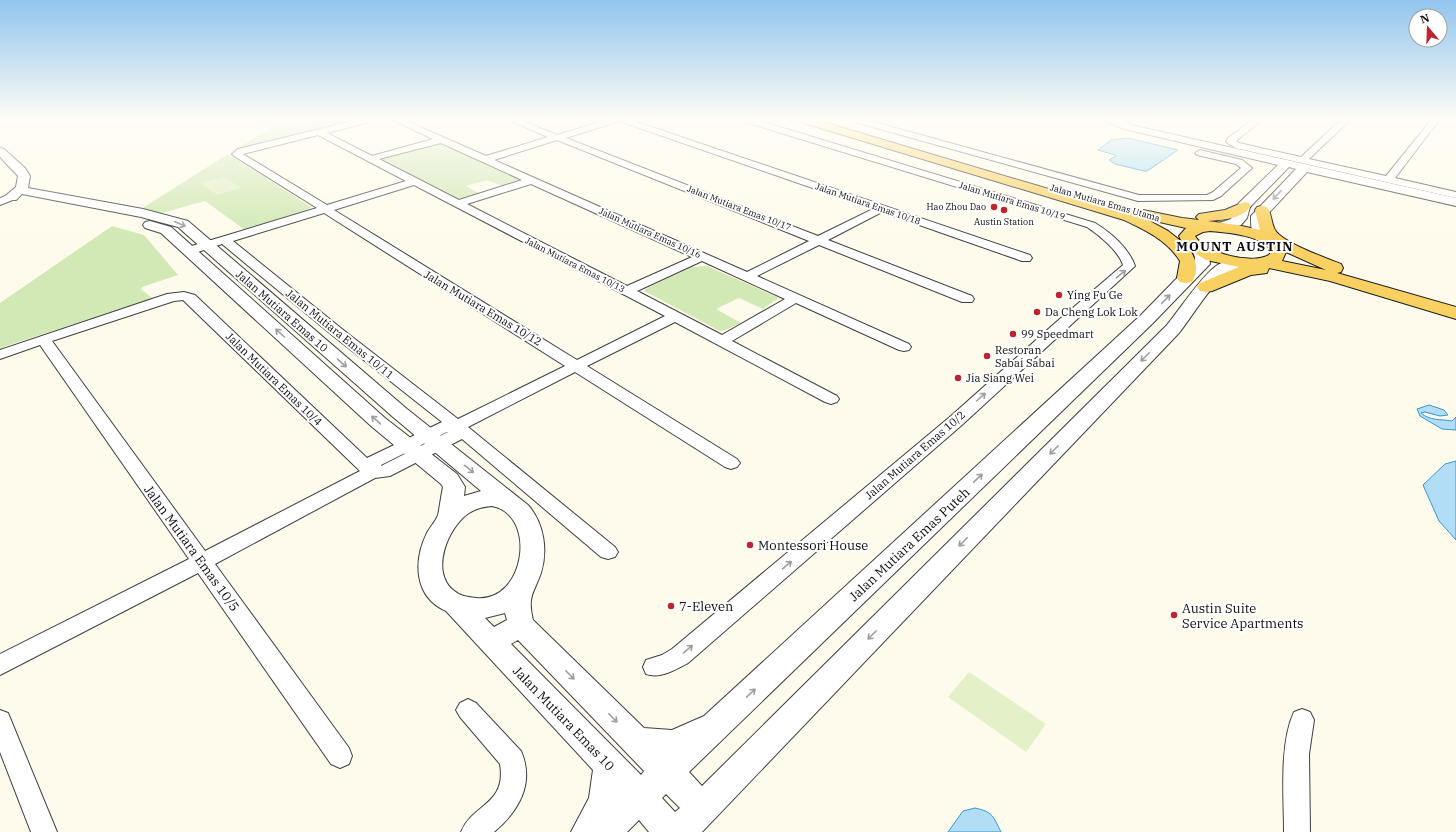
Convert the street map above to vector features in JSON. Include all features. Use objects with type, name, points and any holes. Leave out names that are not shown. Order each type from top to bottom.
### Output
[{"type":"main road","name":"Jalan Mutiara Emas Utama","points":[[941,158],[963,164],[990,163],[1134,215]]},
{"type":"main road","name":"Jalan Mutiara Emas Utama","points":[[943,158],[1134,215],[1235,229],[1266,240]]},
{"type":"main road","points":[[1134,215],[1200,217],[1218,216],[1238,211],[1244,206]]},
{"type":"main road","points":[[1262,210],[1268,232],[1277,240],[1337,274]]},
{"type":"main road","points":[[1134,215],[1219,258],[1243,262],[1265,262],[1337,274],[1456,303]]},
{"type":"main road","points":[[1134,215],[1164,234],[1180,248],[1188,261],[1186,278]]},
{"type":"main road","points":[[1194,245],[1187,236],[1189,232],[1201,227],[1216,227]]},
{"type":"main road","points":[[1265,262],[1277,256],[1278,252],[1266,240]]},
{"type":"main road","points":[[1266,240],[1337,274],[1456,312]]},
{"type":"main road","points":[[1206,287],[1248,270],[1290,269],[1337,274]]},
{"type":"street","points":[[6,158],[21,171],[24,176],[24,181],[10,196]]},
{"type":"street","name":"Jalan Mutiara Emas 10/12","points":[[244,158],[323,209],[578,366],[731,463]]},
{"type":"street","points":[[370,159],[374,158]]},
{"type":"street","name":"Jalan Mutiara Emas 10/16","points":[[483,158],[904,347]]},
{"type":"street","points":[[486,159],[490,158]]},
{"type":"street","name":"Jalan Mutiara Emas 10/17","points":[[607,158],[820,240],[967,299]]},
{"type":"street","name":"Jalan Mutiara Emas 10/18","points":[[732,158],[1026,258]]},
{"type":"street","name":"Jalan Mutiara Emas 10/19","points":[[870,158],[1095,227]]},
{"type":"street","points":[[974,158],[990,163],[1138,198],[1151,199],[1209,198],[1217,194],[1247,168],[1239,162],[1228,158]]},
{"type":"street","points":[[1253,158],[1287,164],[1304,164],[1456,195]]},
{"type":"street","points":[[1282,158],[1456,202]]},
{"type":"street","points":[[1266,240],[1258,229],[1258,216],[1310,158]]},
{"type":"street","points":[[1388,180],[1405,158]]},
{"type":"street","name":"Jalan Mutiara Emas 10/13","points":[[370,159],[628,291],[831,399]]},
{"type":"street","points":[[942,180],[963,164]]},
{"type":"street","points":[[1216,227],[1236,222],[1240,218],[1244,206],[1287,164]]},
{"type":"street","points":[[458,204],[532,180]]},
{"type":"street","points":[[210,249],[323,209],[414,182]]},
{"type":"street","name":"Jalan Mutiara Emas 10","points":[[10,196],[122,218],[166,230],[210,249],[423,445],[454,487],[449,517]]},
{"type":"street","points":[[748,276],[881,209]]},
{"type":"street","name":"Jalan Mutiara Emas 10/2","points":[[654,667],[668,663],[680,656],[957,420],[1059,327],[1126,269],[1129,263],[1095,227]]},
{"type":"street","name":"Jalan Mutiara Emas Puteh","points":[[603,831],[723,720],[1067,393],[1147,319],[1186,278],[1202,264],[1202,257],[1194,245]]},
{"type":"street","name":"Jalan Mutiara Emas 10","points":[[210,249],[378,422],[423,445],[512,504]]},
{"type":"street","name":"Jalan Mutiara Emas 10/11","points":[[210,249],[337,332],[457,426],[608,552]]},
{"type":"street","points":[[628,291],[703,256]]},
{"type":"street","points":[[678,832],[1173,329],[1214,276],[1223,268],[1243,262]]},
{"type":"street","name":"Jalan Mutiara Emas 10/4","points":[[43,339],[172,297],[184,296],[190,298],[372,472]]},
{"type":"street","points":[[722,341],[796,298]]},
{"type":"street","points":[[0,665],[293,515],[372,472],[384,472],[423,445],[456,435],[457,426],[674,316]]},
{"type":"street","points":[[0,355],[43,339]]},
{"type":"street","name":"Jalan Mutiara Emas 10/5","points":[[43,339],[340,756]]},
{"type":"street","points":[[1067,393],[1097,406]]},
{"type":"street","points":[[492,498],[512,504],[526,518],[531,539],[532,558],[526,580],[519,592],[508,601],[492,608],[476,610],[456,606],[443,598],[433,584],[431,577],[433,546],[449,517],[461,506],[479,499],[492,498]]},
{"type":"street","points":[[519,592],[517,609],[521,625],[702,808]]},
{"type":"street","name":"Jalan Mutiara Emas 10","points":[[456,606],[640,797],[671,832]]},
{"type":"street","points":[[491,642],[521,625]]},
{"type":"street","points":[[468,710],[512,759],[514,770],[511,791],[504,804],[474,832]]},
{"type":"street","points":[[637,742],[673,744],[723,720]]},
{"type":"street","points":[[1297,832],[1297,754],[1302,720]]},
{"type":"street","points":[[0,721],[44,832]]},
{"type":"street","points":[[603,831],[610,766]]},
{"type":"green space","points":[[222,158],[234,158],[311,207],[306,211],[245,230],[205,201],[158,214],[141,209]]},
{"type":"green space","points":[[383,158],[472,158],[518,180],[503,186],[487,180],[466,186],[480,194],[467,198],[458,198],[382,160]]},
{"type":"green space","points":[[224,177],[241,188],[217,195],[201,183]]},
{"type":"green space","points":[[112,226],[144,235],[178,275],[142,287],[141,289],[153,299],[0,349],[0,303]]},
{"type":"green space","points":[[707,266],[777,297],[777,299],[763,309],[739,298],[716,309],[741,323],[720,331],[644,291],[647,288],[692,267]]},
{"type":"green space","points":[[969,672],[1046,724],[1026,752],[948,697]]},
{"type":"water","points":[[1113,158],[1166,158],[1147,171],[1115,164],[1109,160]]},
{"type":"water","points":[[1429,405],[1444,410],[1448,415],[1440,416],[1425,412],[1421,413],[1424,416],[1452,421],[1456,417],[1456,430],[1442,429],[1420,416],[1417,409]]},
{"type":"water","points":[[1456,461],[1456,540],[1439,521],[1423,485],[1445,464]]},
{"type":"water","points":[[975,808],[989,813],[1001,832],[948,832],[963,811]]},
{"type":"place","name":"Hao Zhou Dao","points":[[994,207]]},
{"type":"place","name":"Austin Station","points":[[1004,210]]},
{"type":"place","name":"Ying Fu Ge","points":[[1059,295]]},
{"type":"place","name":"Da Cheng Lok Lok","points":[[1037,312]]},
{"type":"place","name":"99 Speedmart","points":[[1013,334]]},
{"type":"place","name":"Restoran Sabai Sabai","points":[[987,356]]},
{"type":"place","name":"Jia Siang Wei","points":[[958,378]]},
{"type":"place","name":"Montessori House","points":[[750,545]]},
{"type":"place","name":"7-Eleven","points":[[671,606]]},
{"type":"place","name":"Austin Suite Service Apartments","points":[[1174,615]]},
{"type":"district","name":"MOUNT AUSTIN","points":[[1235,246]]}]
